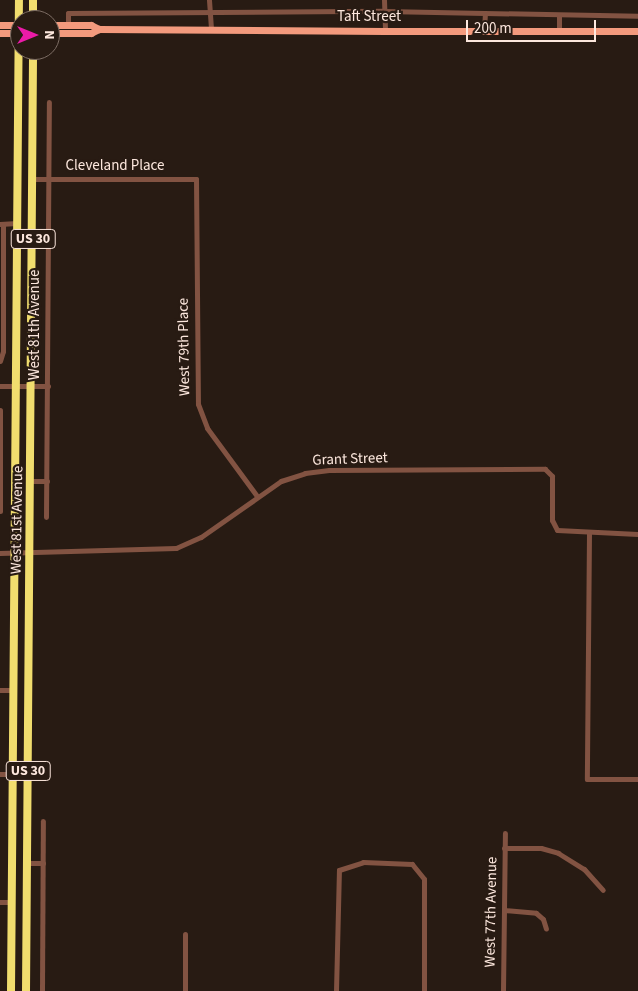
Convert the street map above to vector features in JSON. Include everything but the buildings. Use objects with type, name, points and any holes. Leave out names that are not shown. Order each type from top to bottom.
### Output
[{"type":"main road","name":"Taft Street","points":[[60,25],[91,25],[99,29],[385,32],[638,31]]},
{"type":"main road","name":"Taft Street","points":[[60,33],[91,33],[99,29]]},
{"type":"main road","name":"West 81st Avenue","points":[[11,991],[20,60]]},
{"type":"main road","name":"West 81st Avenue","points":[[26,991],[31,552],[33,60]]},
{"type":"street","points":[[210,0],[211,29]]},
{"type":"street","points":[[384,0],[385,32]]},
{"type":"street","points":[[68,25],[68,13],[384,11],[559,16],[638,16]]},
{"type":"street","points":[[484,31],[485,14]]},
{"type":"street","points":[[559,16],[559,30]]},
{"type":"street","name":"West 81th Avenue","points":[[46,517],[49,102]]},
{"type":"street","name":"Cleveland Place","points":[[33,179],[196,179]]},
{"type":"street","name":"West 79th Place","points":[[196,179],[198,404],[207,428],[257,496]]},
{"type":"street","points":[[0,361],[3,351],[2,224],[18,223]]},
{"type":"street","points":[[0,386],[48,386]]},
{"type":"street","name":"West 81st Avenue","points":[[0,410],[0,511]]},
{"type":"street","name":"Grant Street","points":[[0,553],[176,548],[201,537],[257,496],[282,481],[305,473],[329,470],[544,469],[552,476],[555,528],[562,533],[638,534]]},
{"type":"street","points":[[31,481],[47,481]]},
{"type":"street","points":[[589,533],[586,779],[638,779]]},
{"type":"street","points":[[0,690],[13,690]]},
{"type":"street","points":[[0,774],[13,774]]},
{"type":"street","points":[[42,991],[44,821]]},
{"type":"street","name":"West 77th Avenue","points":[[503,991],[505,832]]},
{"type":"street","points":[[504,848],[541,848],[558,853],[584,869],[603,890]]},
{"type":"street","points":[[336,991],[339,870],[348,864],[382,862],[412,864],[420,871],[426,890],[424,991]]},
{"type":"street","points":[[27,863],[43,863]]},
{"type":"street","points":[[0,902],[12,902]]},
{"type":"street","points":[[504,910],[536,913],[543,919],[546,929]]},
{"type":"street","points":[[185,934],[185,991]]}]
